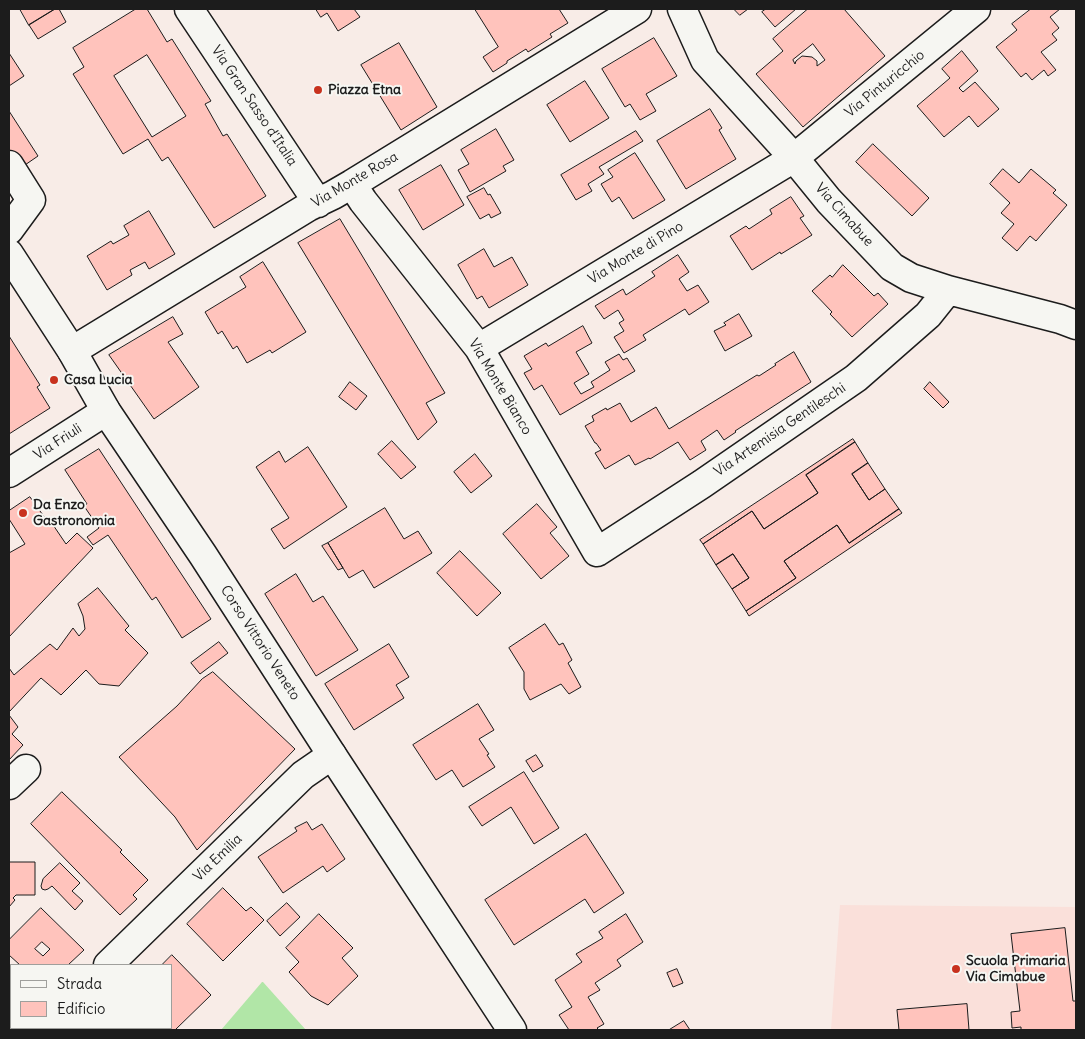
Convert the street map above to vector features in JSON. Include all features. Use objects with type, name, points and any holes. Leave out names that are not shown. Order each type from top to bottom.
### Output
[{"type":"street","name":"Via Gran Sasso d'Italia","points":[[190,9],[318,203]]},
{"type":"street","name":"Via Monte Rosa","points":[[72,351],[308,207],[352,184],[638,9]]},
{"type":"street","name":"Via Cimabue","points":[[682,9],[705,60],[794,158],[829,201],[892,267],[911,278],[948,290],[1060,319],[1076,325]]},
{"type":"street","name":"Via Pinturicchio","points":[[794,158],[976,9]]},
{"type":"street","name":"Via Monte di Pino","points":[[479,348],[794,158]]},
{"type":"street","points":[[9,165],[31,200],[9,230]]},
{"type":"street","name":"Via Monte Bianco","points":[[352,184],[363,201],[479,348],[597,552]]},
{"type":"street","name":"Corso Vittorio Veneto","points":[[9,254],[72,351],[106,411],[203,555],[512,1030]]},
{"type":"street","name":"Via Artemisia Gentileschi","points":[[597,552],[702,484],[856,378],[928,315],[948,290]]},
{"type":"street","name":"Via Friuli","points":[[9,473],[106,411]]},
{"type":"street","name":"Via Emilia","points":[[109,964],[303,775],[332,755]]},
{"type":"shaded area","name":"Scuola Primaria Via Cimabue","points":[[840,905],[1076,907],[1076,1030],[831,1030]]},
{"type":"green space","points":[[263,982],[306,1030],[221,1030]]},
{"type":"building","points":[[20,9],[55,9],[29,25]]},
{"type":"building","points":[[55,9],[59,9],[66,22],[38,39],[29,25]]},
{"type":"building","points":[[136,9],[147,9],[167,42],[172,39],[211,101],[205,104],[223,136],[227,134],[266,196],[214,228],[168,157],[162,161],[148,139],[123,154],[73,74],[84,67],[73,48]],"holes":[[[147,55],[186,116],[152,137],[114,76]]]},
{"type":"building","points":[[316,9],[354,9],[360,17],[338,31],[327,13],[321,17]]},
{"type":"building","points":[[475,9],[559,9],[568,23],[550,34],[552,37],[528,52],[526,49],[493,72],[483,57],[498,47]]},
{"type":"building","points":[[734,9],[748,9],[740,15]]},
{"type":"building","points":[[766,9],[796,9],[775,27],[762,12]]},
{"type":"building","points":[[808,9],[844,9],[885,56],[803,127],[756,74],[783,51],[773,39]],"holes":[[[813,44],[825,60],[817,66],[817,61],[812,57],[802,56],[795,64],[793,60]]]},
{"type":"building","points":[[1031,9],[1060,9],[1050,17],[1059,28],[1052,34],[1057,40],[1041,52],[1056,70],[1048,76],[1044,70],[1032,80],[1026,73],[1021,77],[996,47],[1017,30],[1012,24]]},
{"type":"building","points":[[654,38],[677,76],[646,94],[656,111],[640,120],[630,104],[625,107],[602,69]]},
{"type":"building","points":[[399,43],[437,107],[401,130],[361,65]]},
{"type":"building","points":[[962,51],[978,71],[959,88],[963,92],[975,82],[999,109],[978,127],[969,116],[944,137],[917,106],[950,78],[942,69]]},
{"type":"building","points":[[9,53],[24,76],[9,86]]},
{"type":"building","points":[[585,81],[609,118],[570,142],[547,105]]},
{"type":"building","points":[[710,109],[722,128],[719,130],[736,159],[686,189],[657,141]]},
{"type":"building","points":[[9,111],[38,156],[9,176]]},
{"type":"building","points":[[496,129],[514,160],[503,166],[506,171],[470,192],[458,170],[469,164],[461,150]]},
{"type":"building","points":[[636,131],[643,141],[599,167],[604,174],[588,184],[592,191],[576,200],[561,175]]},
{"type":"building","points":[[873,144],[929,198],[912,216],[856,162]]},
{"type":"building","points":[[635,153],[665,200],[633,219],[619,197],[612,202],[601,184],[613,177],[608,170]]},
{"type":"building","points":[[441,165],[464,205],[423,230],[399,190]]},
{"type":"building","points":[[1003,169],[1019,183],[1031,169],[1056,190],[1053,193],[1067,205],[1036,241],[1030,236],[1017,251],[1002,238],[1014,224],[1001,213],[1010,203],[990,184]]},
{"type":"building","points":[[484,188],[488,195],[490,194],[501,213],[491,218],[489,214],[480,219],[467,197]]},
{"type":"building","points":[[791,197],[804,216],[800,218],[812,235],[752,270],[730,236],[746,226],[749,229],[772,214],[770,210]]},
{"type":"building","points":[[149,211],[175,254],[149,269],[145,262],[130,270],[132,275],[107,290],[87,256],[111,241],[113,244],[129,235],[124,226]]},
{"type":"building","points":[[340,219],[445,393],[426,403],[437,422],[418,440],[298,243]]},
{"type":"building","points":[[484,249],[494,267],[512,257],[528,285],[489,308],[482,296],[477,299],[458,265]]},
{"type":"building","points":[[678,255],[689,272],[679,279],[687,291],[698,285],[709,302],[689,315],[685,309],[643,335],[646,340],[624,353],[614,337],[624,331],[619,323],[624,320],[618,310],[604,319],[595,306],[623,289],[626,295],[655,276],[652,272]]},
{"type":"building","points":[[263,262],[306,332],[272,353],[270,350],[247,363],[237,346],[233,349],[222,331],[218,334],[205,312],[246,287],[240,277]]},
{"type":"building","points":[[843,265],[874,296],[878,293],[888,304],[852,337],[830,314],[832,312],[812,291],[830,275],[832,277]]},
{"type":"building","points":[[739,314],[752,336],[725,351],[714,331],[726,325],[724,323]]},
{"type":"building","points":[[173,317],[183,334],[168,342],[199,387],[154,419],[109,355]]},
{"type":"building","points":[[583,326],[592,343],[576,352],[589,374],[574,383],[581,394],[594,387],[591,382],[610,370],[605,362],[619,354],[623,360],[627,358],[635,371],[560,415],[542,385],[534,390],[524,373],[532,369],[524,356],[546,343],[548,346]]},
{"type":"building","points":[[9,336],[40,385],[37,387],[50,408],[9,434]]},
{"type":"building","points":[[794,352],[811,382],[724,440],[717,430],[701,441],[706,450],[690,460],[678,442],[650,459],[635,465],[629,455],[605,469],[595,453],[601,450],[585,426],[594,421],[592,416],[606,408],[607,410],[620,403],[631,422],[656,407],[669,429],[757,375],[759,376]]},
{"type":"building","points":[[350,382],[367,396],[356,410],[339,397]]},
{"type":"building","points":[[930,382],[949,402],[943,408],[924,389]]},
{"type":"building","points":[[853,439],[855,442],[806,475],[818,493],[764,529],[752,511],[703,544],[700,540]]},
{"type":"building","points":[[392,441],[416,467],[401,479],[378,454]]},
{"type":"building","points":[[855,442],[868,463],[852,474],[869,500],[885,489],[899,509],[849,543],[837,525],[784,561],[796,578],[746,611],[732,589],[749,578],[733,554],[716,565],[703,544],[752,511],[764,529],[818,493],[806,475]]},
{"type":"building","points":[[308,447],[347,507],[284,549],[271,529],[289,518],[256,467],[279,451],[285,462]]},
{"type":"building","points":[[99,449],[211,619],[182,638],[156,597],[152,600],[108,535],[93,545],[87,537],[99,528],[84,506],[87,504],[65,470]]},
{"type":"building","points":[[475,454],[492,476],[471,493],[454,472]]},
{"type":"building","points":[[868,463],[885,489],[869,500],[852,474]]},
{"type":"building","points":[[30,497],[45,518],[47,516],[66,544],[77,533],[93,548],[9,637],[9,553],[25,544],[9,519],[9,511]]},
{"type":"building","points":[[537,504],[557,527],[550,533],[569,556],[541,579],[503,534]]},
{"type":"building","points":[[385,508],[404,539],[418,531],[432,553],[374,588],[363,570],[349,578],[328,543]]},
{"type":"building","points":[[899,509],[902,513],[749,616],[746,611],[796,578],[784,561],[837,525],[849,543]]},
{"type":"building","points":[[328,543],[343,568],[338,570],[322,546]]},
{"type":"building","points":[[460,551],[501,593],[477,616],[437,573]]},
{"type":"building","points":[[733,554],[749,578],[732,589],[716,565]]},
{"type":"building","points":[[296,574],[313,602],[323,596],[358,650],[316,676],[265,594]]},
{"type":"building","points":[[98,588],[129,626],[125,630],[148,653],[119,686],[99,684],[86,670],[61,695],[41,678],[9,712],[9,668],[14,675],[50,644],[57,650],[73,628],[79,636],[85,629],[83,616],[78,604]]},
{"type":"building","points":[[545,624],[559,645],[563,643],[572,660],[568,663],[581,687],[569,694],[561,684],[530,700],[524,689],[524,672],[509,648]]},
{"type":"building","points":[[219,642],[228,653],[200,674],[191,663]]},
{"type":"building","points":[[389,644],[409,677],[396,685],[404,698],[354,730],[325,684]]},
{"type":"building","points":[[213,672],[295,749],[197,850],[175,817],[119,757],[177,706],[202,679]]},
{"type":"building","points":[[478,704],[494,730],[479,739],[495,767],[463,787],[452,770],[436,780],[413,745]]},
{"type":"building","points":[[9,715],[18,727],[12,734],[23,745],[9,760]]},
{"type":"building","points":[[536,755],[543,766],[533,772],[526,761]]},
{"type":"building","points":[[524,772],[559,828],[534,844],[511,807],[482,826],[469,807]]},
{"type":"building","points":[[62,792],[122,850],[120,852],[148,880],[133,895],[137,899],[120,915],[31,824]]},
{"type":"building","points":[[307,822],[312,830],[322,824],[345,859],[327,872],[323,866],[283,893],[258,857],[297,831],[295,828]]},
{"type":"building","points":[[586,834],[624,893],[594,913],[585,899],[514,945],[485,900]]},
{"type":"building","points":[[9,862],[35,862],[35,895],[16,895],[13,898],[15,900],[9,907]]},
{"type":"building","points":[[60,863],[80,883],[72,891],[83,901],[75,910],[52,886],[45,890],[41,886],[43,879]]},
{"type":"building","points":[[223,888],[246,911],[251,907],[264,920],[223,961],[187,924]]},
{"type":"building","points":[[287,903],[300,917],[280,936],[267,921]]},
{"type":"building","points":[[41,908],[84,950],[69,964],[19,964],[9,955],[9,940]],"holes":[[[42,942],[50,949],[43,956],[35,949]]]},
{"type":"building","points":[[319,914],[353,948],[342,958],[358,976],[328,1005],[311,996],[289,972],[299,962],[286,948]]},
{"type":"building","points":[[626,914],[643,942],[617,960],[621,966],[595,983],[600,990],[588,997],[604,1024],[597,1028],[599,1030],[569,1030],[559,1015],[572,1007],[555,980],[582,962],[576,954],[603,938],[599,932]]},
{"type":"building","points":[[1065,928],[1073,1001],[1076,1001],[1076,1030],[1021,1030],[1021,1027],[1012,1028],[1011,1012],[1020,1011],[1011,934]]},
{"type":"building","points":[[172,955],[211,995],[175,1030],[154,1029],[172,1029],[172,964],[163,964]]},
{"type":"building","points":[[677,969],[683,983],[673,987],[667,973]]},
{"type":"building","points":[[967,1004],[969,1030],[899,1030],[897,1010]]},
{"type":"building","points":[[684,1021],[690,1030],[669,1030]]},
{"type":"building","points":[[134,1029],[136,1030],[91,1030]]},
{"type":"place","name":"Piazza Etna","points":[[318,90]]},
{"type":"place","name":"Casa Lucia","points":[[54,380]]},
{"type":"place","name":"Da Enzo Gastronomia","points":[[23,513]]},
{"type":"place","name":"Scuola Primaria Via Cimabue","points":[[956,969]]}]
